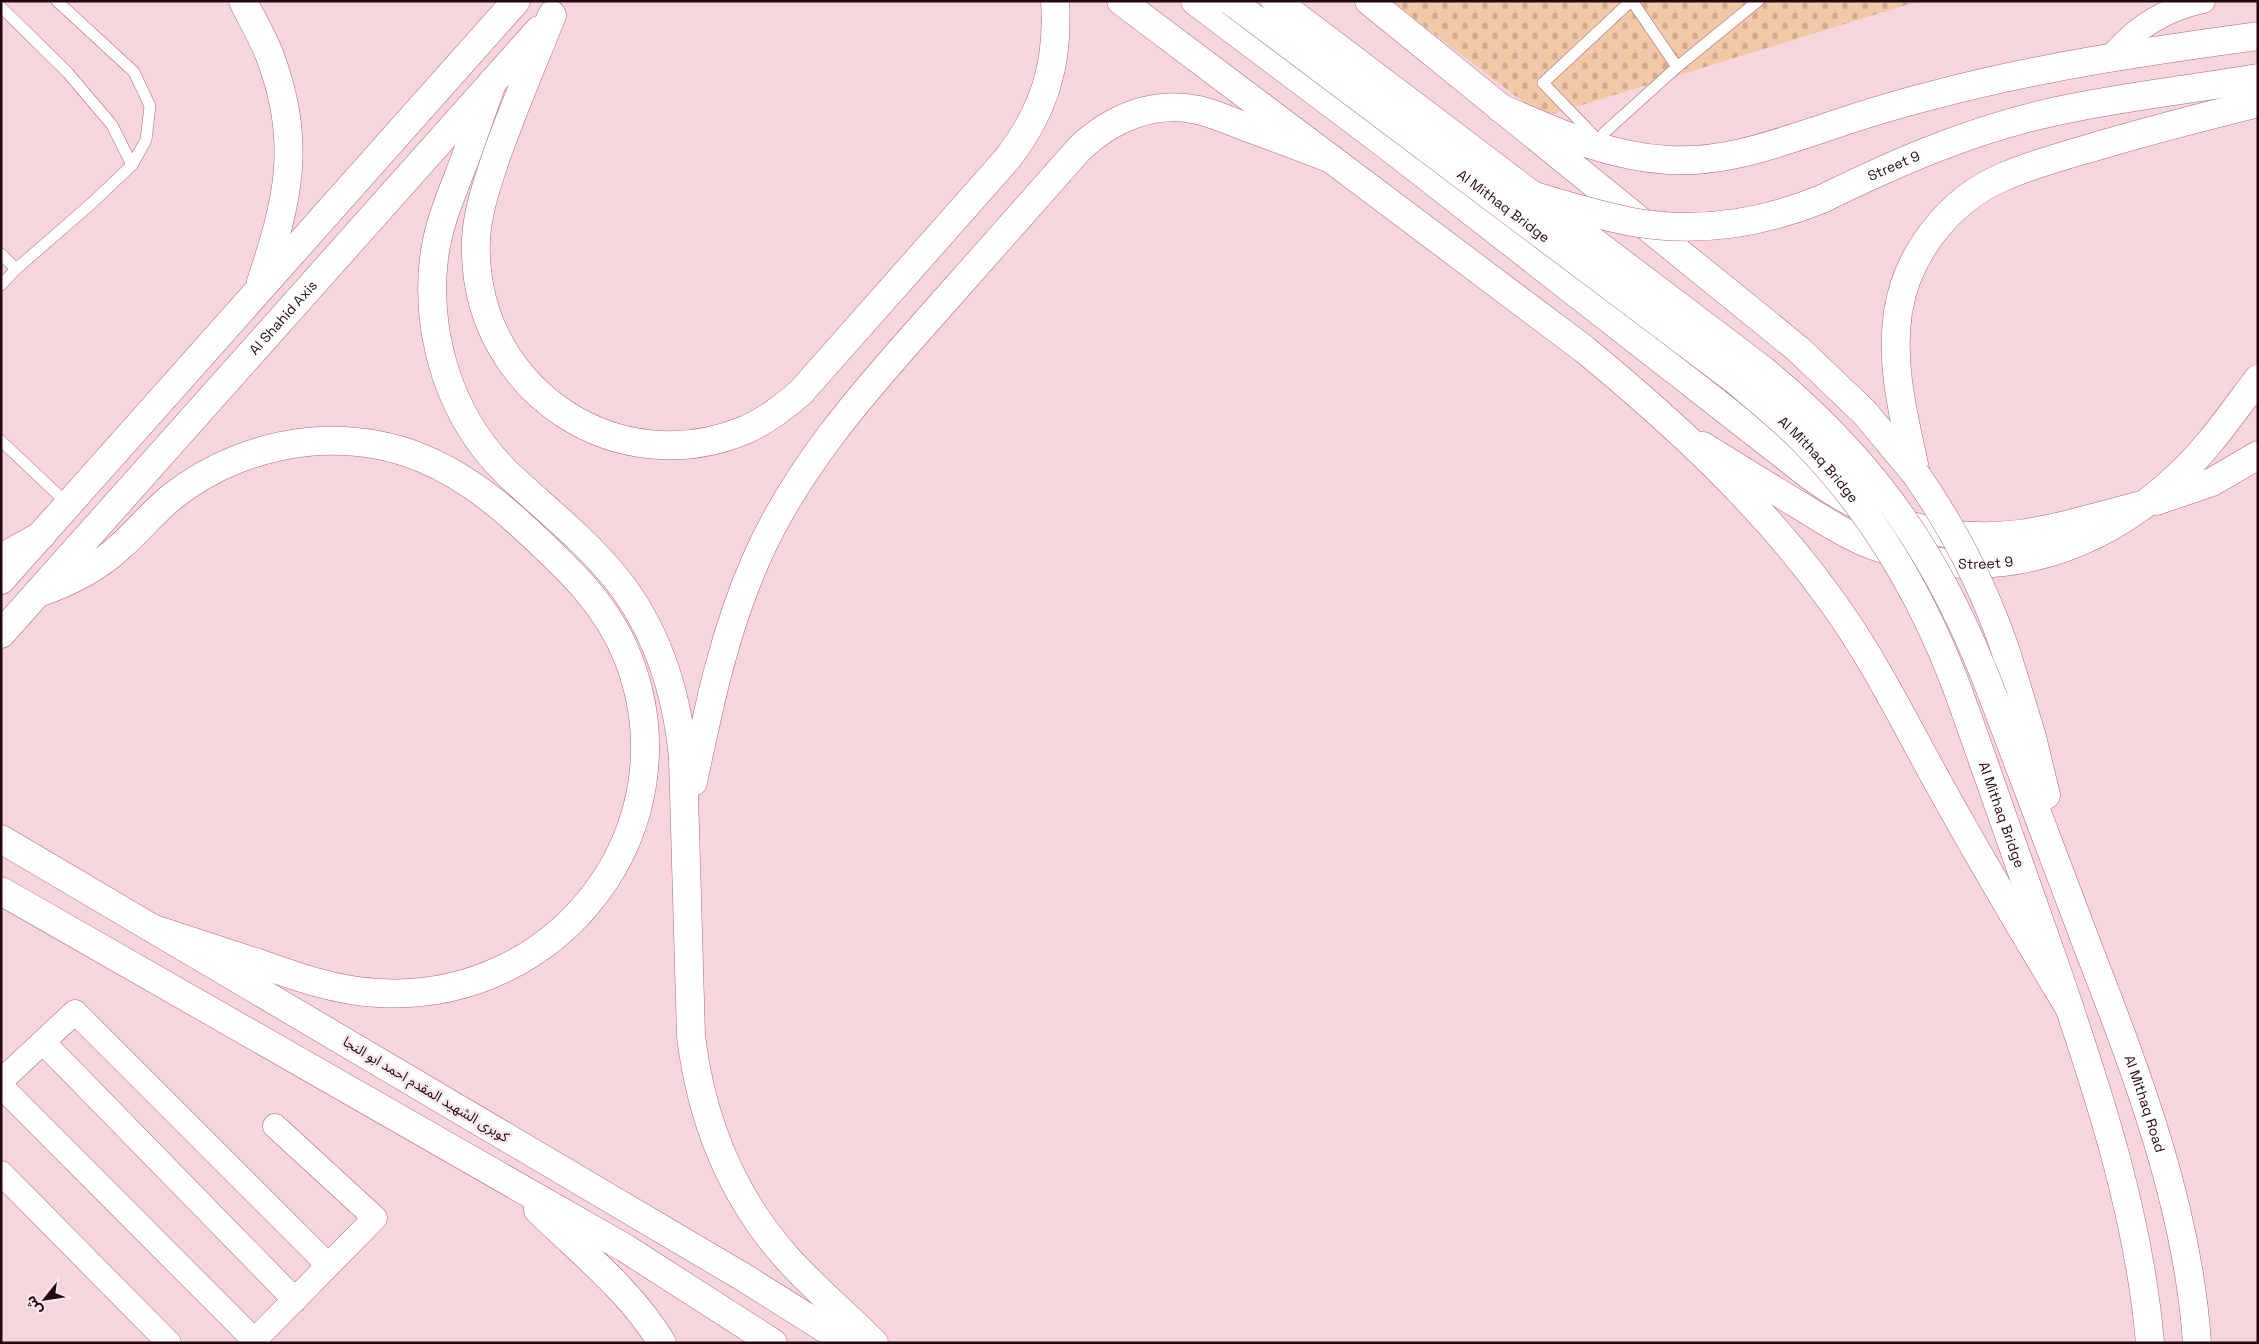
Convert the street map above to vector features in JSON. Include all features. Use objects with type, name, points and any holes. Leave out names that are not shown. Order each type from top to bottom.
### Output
[{"type":"main road","points":[[243,1],[261,36],[278,80],[288,127],[289,151],[285,198],[280,222],[256,294]]},
{"type":"main road","points":[[1,580],[516,1]]},
{"type":"main road","points":[[558,8],[502,139],[480,210],[476,254],[481,298],[488,320],[501,347],[522,378],[537,394],[555,408],[587,427],[615,438],[637,443],[681,445],[725,437],[766,419],[790,402],[817,375],[1008,158],[1035,117],[1044,95],[1056,47],[1056,1]]},
{"type":"main road","points":[[1121,1],[1584,349],[1678,431],[1738,488],[1776,529],[1832,602],[1882,680],[1986,870],[2070,1009]]},
{"type":"main road","points":[[1194,1],[1443,190],[1809,475],[1852,503],[1884,517],[1949,534],[1995,536],[2040,530],[2186,492],[2212,482],[2258,456]]},
{"type":"main road","name":"Al Mithaq Bridge","points":[[1231,1],[1734,379],[1802,439],[1862,508],[1888,546],[1932,625],[1965,710],[2070,1009],[2111,1138],[2135,1240],[2150,1343]]},
{"type":"main road","name":"Al Mithaq Bridge","points":[[1276,1],[1763,370],[1818,418],[1852,454],[1903,517],[1925,551],[1964,623],[2061,876]]},
{"type":"main road","points":[[1369,1],[1798,349],[1864,412],[1915,473],[1935,501],[1969,560],[1987,599],[2007,655],[2043,783],[2061,876]]},
{"type":"main road","name":"Al Shahid Axis","points":[[1,634],[558,8]]},
{"type":"main road","points":[[1500,108],[1618,154],[1669,160],[1720,157],[1770,146],[1854,118],[1973,84],[2112,56],[2258,36]]},
{"type":"main road","name":"Street 9","points":[[1533,196],[1637,223],[1691,227],[1745,223],[1789,212],[1822,199],[1924,152],[2006,124],[2090,104],[2258,78]]},
{"type":"main road","points":[[492,83],[447,206],[434,256],[432,309],[441,360],[460,408],[489,452],[506,472],[598,557],[616,579],[646,625],[665,668],[675,703],[683,758],[691,1036],[695,1066],[710,1126],[734,1183],[768,1235],[804,1276],[874,1343]]},
{"type":"main road","points":[[1915,473],[1897,379],[1895,356],[1898,311],[1911,269],[1934,231],[1948,215],[1982,188],[2022,170],[2144,132],[2258,103]]},
{"type":"main road","points":[[685,822],[717,672],[728,635],[756,561],[792,491],[813,458],[861,396],[1080,148],[1105,127],[1119,120],[1149,110],[1181,108],[1213,114],[1331,158]]},
{"type":"main road","name":"Street 9","points":[[1678,431],[1843,532],[1893,552],[1946,563],[2000,564],[2055,551],[2107,528],[2145,504],[2176,479],[2195,459],[2258,379]]},
{"type":"main road","points":[[38,593],[74,579],[107,558],[154,513],[192,482],[228,463],[259,452],[307,442],[356,442],[404,452],[435,463],[471,482],[491,497],[567,567],[602,608],[616,631],[627,655],[642,706],[645,760],[637,812],[628,838],[617,862],[587,906],[549,941],[513,963],[482,978],[432,990],[381,993],[330,986],[154,929]]},
{"type":"main road","points":[[1,558],[42,536]]},
{"type":"main road","name":"كوبرى الشهيد المقدم احمد ابو النجا","points":[[1,839],[743,1277],[848,1343]]},
{"type":"main road","name":"Al Mithaq Road","points":[[2061,876],[2128,1052],[2165,1168],[2180,1230],[2197,1343]]},
{"type":"main road","points":[[1,891],[625,1248],[773,1343]]},
{"type":"main road","points":[[504,1178],[622,1291],[641,1312],[662,1343]]},
{"type":"street","points":[[2112,56],[2132,34],[2157,17],[2185,5],[2202,1]]},
{"type":"street","points":[[1,1081],[74,1012],[328,1265]]},
{"type":"street","points":[[43,1042],[294,1300]]},
{"type":"street","points":[[1,1086],[253,1342],[375,1218],[276,1126]]},
{"type":"street","points":[[1,1173],[169,1343]]},
{"type":"lane","points":[[1,285],[16,269],[92,203],[132,165],[146,140],[150,106],[134,72],[57,1]]},
{"type":"lane","points":[[1678,67],[1631,1],[1543,83],[1596,144],[1605,132],[1678,67],[1758,1]]},
{"type":"lane","points":[[1,7],[68,73],[112,125],[132,165]]},
{"type":"lane","points":[[1,254],[16,269]]},
{"type":"lane","points":[[1,442],[69,505]]},
{"type":"green space","points":[[1391,1],[1919,1],[1543,117]]}]
